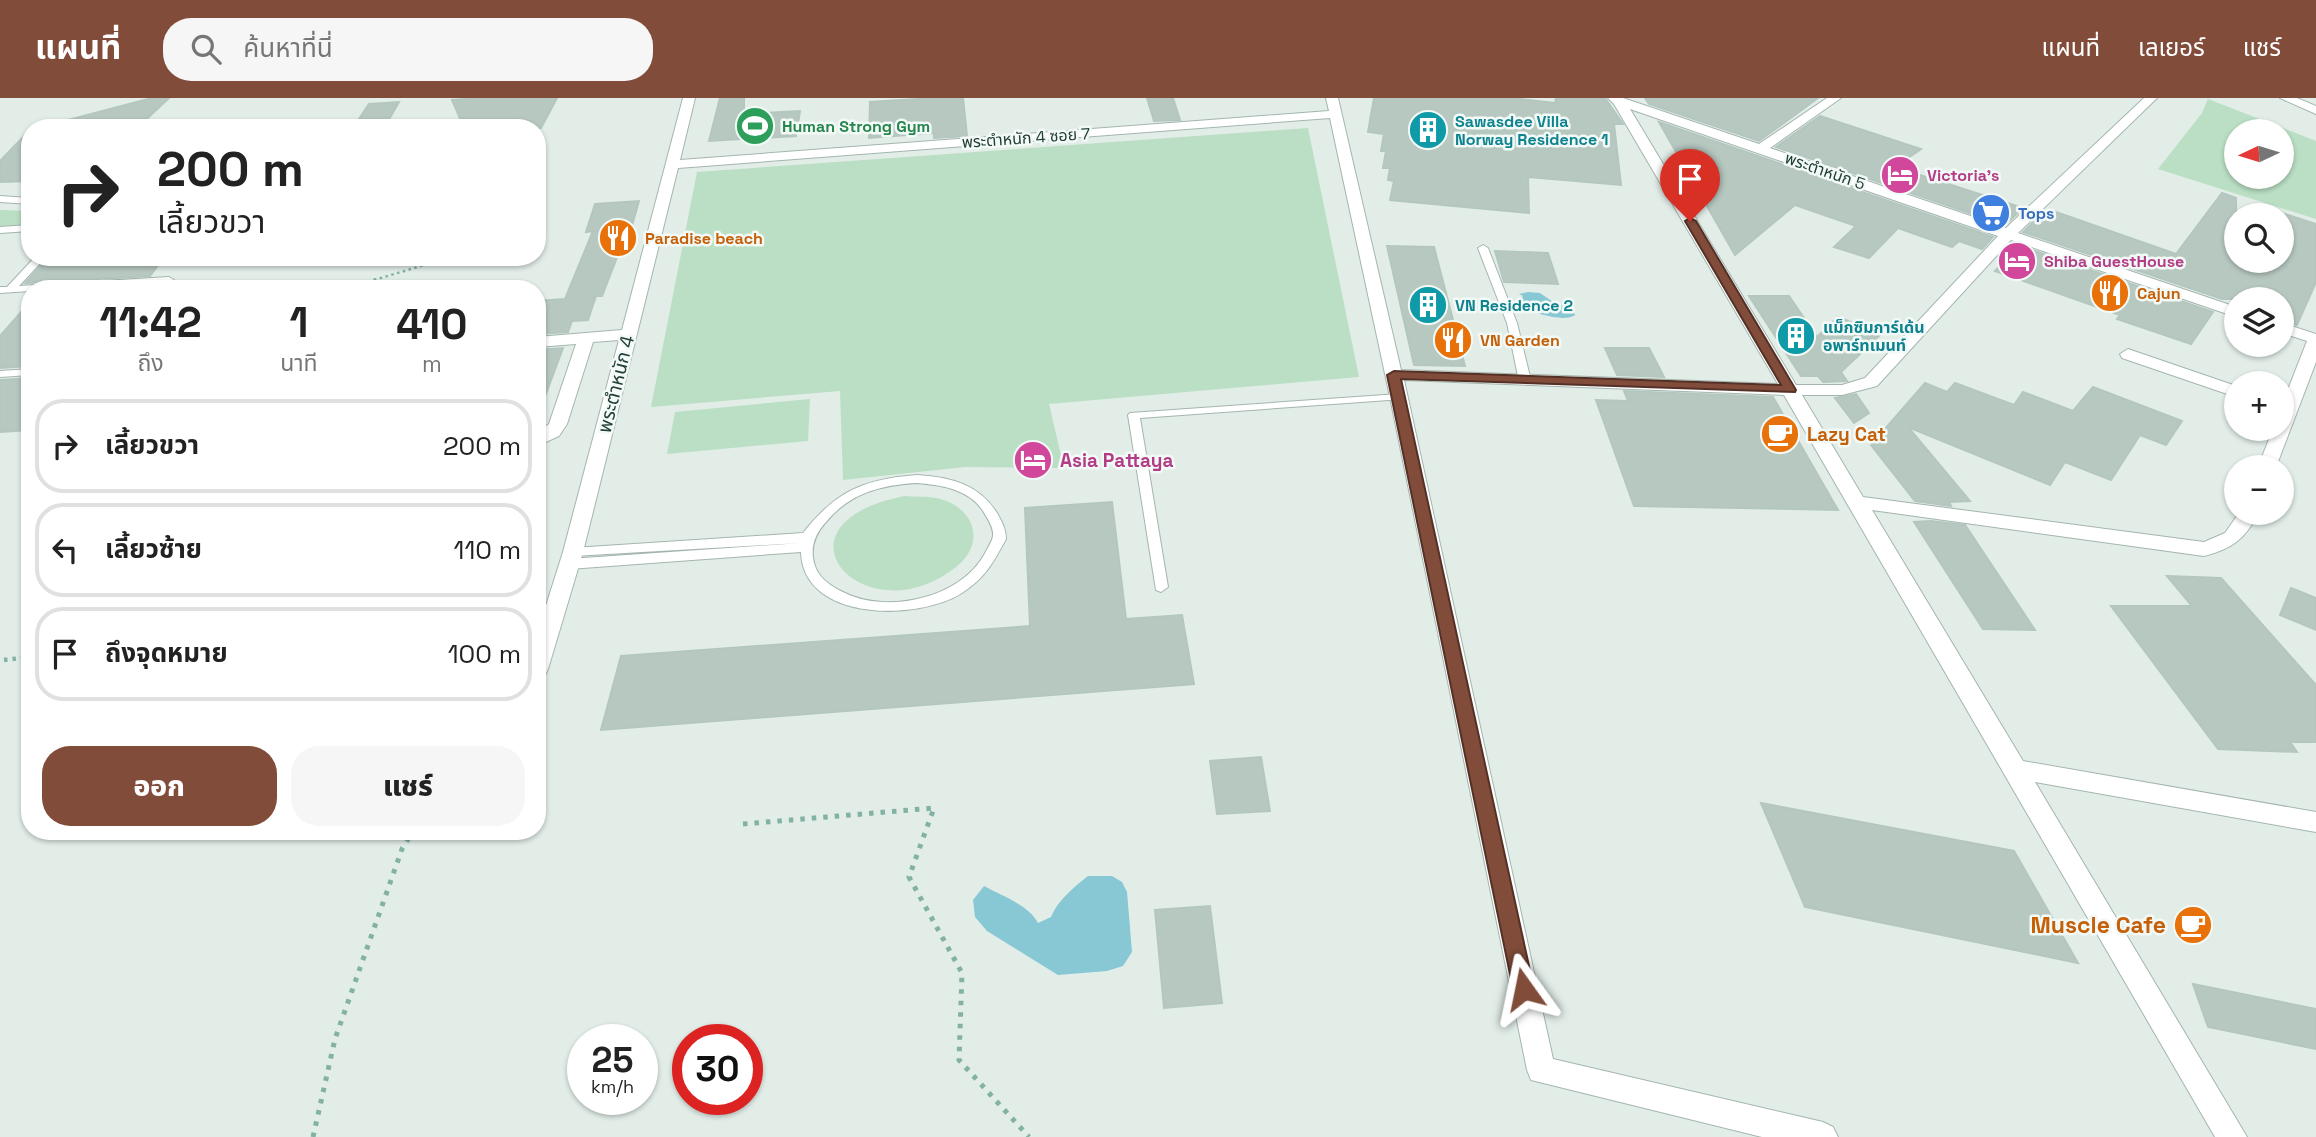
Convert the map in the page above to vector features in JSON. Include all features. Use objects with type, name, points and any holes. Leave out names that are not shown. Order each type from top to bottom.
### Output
[{"type":"street","name":"พระตำหนัก 4","points":[[546,626],[571,558],[689,98]]},
{"type":"street","points":[[1761,149],[1835,98]]},
{"type":"street","points":[[1394,375],[1525,382],[1843,391],[1871,382],[2008,234],[2151,98]]},
{"type":"street","points":[[2286,98],[2316,110]]},
{"type":"street","points":[[1615,99],[2232,1137]]},
{"type":"street","name":"พระตำหนัก 5","points":[[1615,99],[2224,308]]},
{"type":"street","name":"พระตำหนัก 4 ซอย 7","points":[[674,164],[1334,106]]},
{"type":"street","points":[[1334,106],[1399,397],[1541,1070],[1823,1137]]},
{"type":"street","points":[[2294,332],[2316,340],[2294,391]]},
{"type":"street","points":[[546,341],[629,334]]},
{"type":"street","points":[[546,436],[553,432],[558,424],[586,337]]},
{"type":"street","points":[[2128,354],[2224,388]]},
{"type":"street","points":[[1856,502],[2204,549],[2221,545],[2240,532],[2243,525]]},
{"type":"street","points":[[2014,769],[2316,822]]},
{"type":"lane","points":[[0,199],[21,200]]},
{"type":"lane","points":[[0,230],[21,229]]},
{"type":"lane","points":[[1483,248],[1512,323],[1525,382]]},
{"type":"lane","points":[[0,299],[5,289],[31,266]]},
{"type":"lane","points":[[0,374],[21,373]]},
{"type":"lane","points":[[1161,587],[1134,415],[1399,397]]},
{"type":"lane","points":[[924,479],[964,488],[988,505],[1000,534],[994,557],[982,572],[957,591],[924,604],[888,608],[858,604],[830,593],[810,574],[806,542],[830,507],[861,489],[892,481],[924,479]]},
{"type":"lane","points":[[571,558],[806,542]]},
{"type":"path","points":[[375,280],[421,266]]},
{"type":"path","points":[[4,660],[21,658]]},
{"type":"path","points":[[743,824],[934,808],[909,877],[962,973],[959,1060],[1029,1137]]},
{"type":"path","points":[[313,1137],[335,1039],[408,840]]},
{"type":"green space","points":[[2208,99],[2259,119],[2224,119],[2224,189],[2294,189],[2294,132],[2316,141],[2316,219],[2294,212],[2294,203],[2265,203],[2158,169],[2202,113]]},
{"type":"green space","points":[[1308,128],[1359,377],[1049,404],[1064,468],[965,467],[843,480],[840,391],[651,407],[697,172]]},
{"type":"green space","points":[[0,210],[21,211],[21,225],[0,226]]},
{"type":"green space","points":[[810,399],[808,441],[667,454],[675,412]]},
{"type":"green space","points":[[904,496],[936,498],[959,508],[972,526],[972,547],[956,567],[922,586],[889,590],[862,584],[842,569],[834,550],[839,529],[861,510]]},
{"type":"water","points":[[1540,293],[1553,302],[1572,308],[1575,315],[1563,318],[1537,313],[1519,301],[1523,296],[1519,294]]},
{"type":"water","points":[[1088,876],[1112,876],[1122,882],[1127,892],[1132,952],[1123,966],[1107,971],[1058,975],[987,931],[975,917],[973,900],[984,886],[1022,906],[1038,923],[1051,917],[1062,900]]},
{"type":"building","points":[[152,98],[169,98],[147,119],[72,119]]},
{"type":"building","points":[[557,98],[546,119],[460,119],[452,100]]},
{"type":"building","name":"Human Strong Gym","points":[[720,98],[744,98],[744,114],[800,111],[796,136],[709,141]]},
{"type":"building","points":[[963,98],[967,136],[934,138],[934,133],[869,138],[870,102]]},
{"type":"building","points":[[1147,98],[1173,98],[1180,120],[1154,121]]},
{"type":"building","points":[[1374,98],[1511,98],[1555,103],[1556,98],[1605,98],[1623,124],[1614,124],[1621,185],[1528,177],[1529,213],[1390,200],[1394,181],[1388,180],[1390,168],[1383,168],[1386,151],[1381,151],[1384,134],[1368,132]]},
{"type":"building","points":[[1645,98],[1818,98],[1759,141],[1649,104]]},
{"type":"building","points":[[399,102],[389,119],[359,119],[369,104]]},
{"type":"building","points":[[1820,116],[1921,149],[1895,167],[2023,208],[2005,225],[1776,147]]},
{"type":"building","points":[[1659,122],[1993,237],[1982,249],[1959,241],[1952,247],[1898,228],[1869,258],[1834,247],[1856,226],[1795,205],[1735,255]]},
{"type":"building","points":[[21,139],[21,181],[0,182],[0,161]]},
{"type":"building","points":[[2222,193],[2236,198],[2236,203],[2224,203],[2224,273],[2294,273],[2294,217],[2316,224],[2316,282],[2297,325],[2294,324],[2294,287],[2224,287],[2222,299],[2023,232],[2041,214],[2049,216],[2053,211],[2176,254]]},
{"type":"building","points":[[639,201],[631,229],[628,229],[602,296],[596,296],[588,320],[572,321],[568,332],[546,333],[546,300],[565,299],[593,231],[586,232],[595,204]]},
{"type":"building","points":[[2012,243],[2213,312],[2191,344],[2117,319],[2120,315],[1995,271],[2007,258],[2000,256]]},
{"type":"building","name":"VN Residence 2","points":[[1387,246],[1434,247],[1465,366],[1414,365]]},
{"type":"building","points":[[1495,251],[1548,253],[1558,284],[1504,282]]},
{"type":"building","points":[[41,266],[157,266],[150,276],[28,280]]},
{"type":"building","name":"แม็กซิมการ์เด้น อพาร์ทเมนท์","points":[[1749,296],[1789,296],[1817,337],[1838,317],[1881,334],[1841,372],[1847,381],[1823,382],[1818,376],[1801,376]]},
{"type":"building","points":[[21,312],[21,367],[0,368],[0,336]]},
{"type":"building","points":[[563,348],[546,394],[546,349]]},
{"type":"building","points":[[1605,348],[1649,348],[1664,377],[1617,375]]},
{"type":"building","points":[[21,379],[21,431],[0,432],[0,380]]},
{"type":"building","points":[[1925,383],[1947,392],[1955,383],[2014,405],[2023,392],[2073,411],[2093,387],[2182,421],[2166,445],[2140,435],[2111,480],[2065,462],[2050,485],[1908,427],[1970,501],[1949,502],[1951,506],[1915,501],[1871,445]]},
{"type":"building","points":[[1624,391],[1773,397],[1838,510],[1634,506],[1596,400],[1628,401]]},
{"type":"building","points":[[1856,394],[1869,413],[1854,423],[1835,398]]},
{"type":"building","points":[[1112,502],[1126,619],[1182,615],[1194,684],[601,730],[621,656],[1030,626],[1025,508]]},
{"type":"building","points":[[1914,522],[1965,525],[2035,630],[1983,629]]},
{"type":"building","points":[[2167,576],[2221,578],[2316,685],[2316,742],[2290,742],[2297,752],[2218,749],[2111,606],[2192,606]]},
{"type":"building","points":[[2291,588],[2316,598],[2316,630],[2280,615]]},
{"type":"building","points":[[1261,757],[1270,811],[1217,814],[1210,761]]},
{"type":"building","points":[[1761,803],[2014,851],[2078,963],[1805,907]]},
{"type":"building","points":[[1210,906],[1222,1003],[1164,1008],[1155,910]]},
{"type":"building","points":[[2193,984],[2316,1009],[2316,1049],[2208,1027]]},
{"type":"place","name":"Human Strong Gym","points":[[755,126]]},
{"type":"place","name":"Sawasdee Villa Norway Residence 1","points":[[1428,130]]},
{"type":"place","name":"Victoria's","points":[[1900,175]]},
{"type":"place","name":"Tops","points":[[1991,213]]},
{"type":"place","name":"Paradise beach","points":[[618,238]]},
{"type":"place","name":"Shiba GuestHouse","points":[[2017,261]]},
{"type":"place","name":"Cajun","points":[[2110,293]]},
{"type":"place","name":"VN Residence 2","points":[[1428,305]]},
{"type":"place","name":"แม็กซิมการ์เด้น อพาร์ทเมนท์","points":[[1796,336]]},
{"type":"place","name":"VN Garden","points":[[1453,340]]},
{"type":"place","name":"Lazy Cat","points":[[1780,434]]},
{"type":"place","name":"Asia Pattaya","points":[[1033,460]]},
{"type":"place","name":"Muscle Cafe","points":[[2193,925]]},
{"type":"route","points":[[1524,989],[1394,375],[1790,390],[1690,221]]}]
